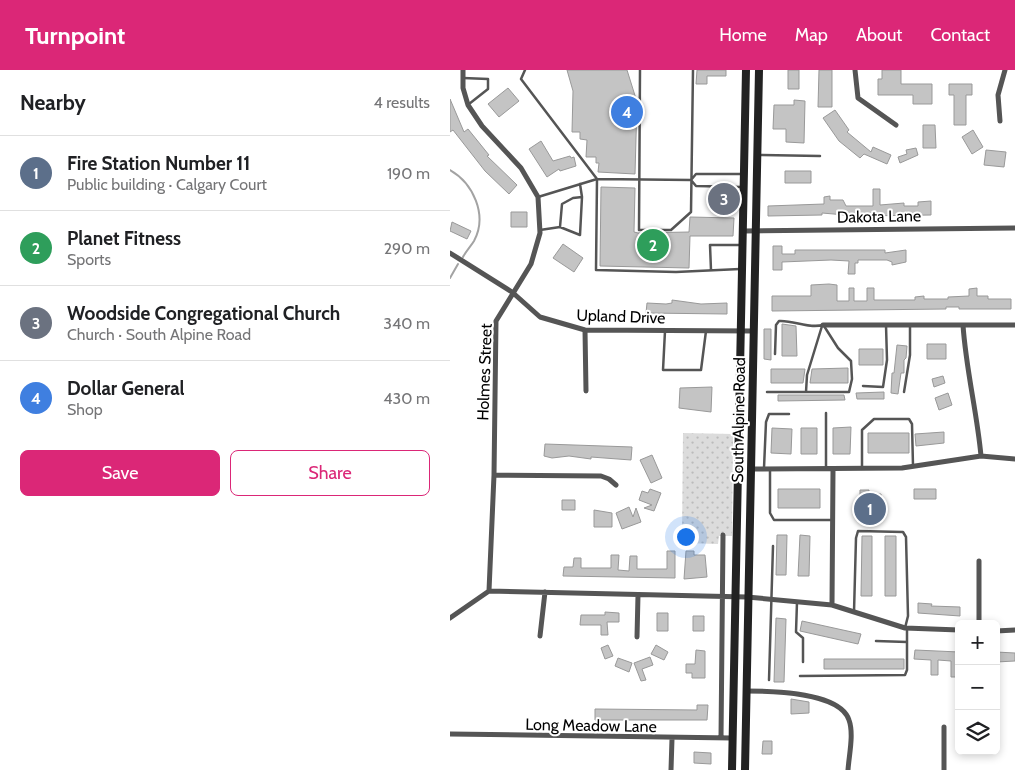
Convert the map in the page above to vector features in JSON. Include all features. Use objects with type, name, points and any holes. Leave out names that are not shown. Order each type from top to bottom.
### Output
[{"type":"main road","name":"South Alpine Road","points":[[732,770],[746,70]]},
{"type":"main road","name":"South Alpine Road","points":[[745,770],[759,70]]},
{"type":"street","name":"Holmes Street","points":[[464,70],[462,78],[468,105],[482,126],[521,168],[538,197],[540,230],[531,264],[512,292],[496,321],[494,475],[489,591]]},
{"type":"street","points":[[855,70],[858,98],[896,125]]},
{"type":"street","points":[[1000,121],[998,95],[1005,70]]},
{"type":"street","name":"Dakota Lane","points":[[743,231],[1015,228]]},
{"type":"street","name":"Upland Drive","points":[[450,253],[512,292],[540,317],[586,330],[754,331]]},
{"type":"street","points":[[823,325],[1015,325]]},
{"type":"street","points":[[963,325],[966,365],[977,421],[981,456]]},
{"type":"street","points":[[586,330],[586,392]]},
{"type":"street","points":[[751,469],[862,469],[912,466],[981,456],[1015,459]]},
{"type":"street","points":[[832,605],[833,470]]},
{"type":"street","points":[[494,475],[601,476],[609,479],[616,485]]},
{"type":"street","points":[[720,738],[723,534]]},
{"type":"street","points":[[979,560],[979,620]]},
{"type":"street","points":[[450,618],[489,591],[545,592],[747,597],[832,605],[906,628],[955,630]]},
{"type":"street","points":[[540,636],[545,592]]},
{"type":"street","points":[[637,637],[638,595]]},
{"type":"street","points":[[1000,631],[1015,630]]},
{"type":"street","points":[[746,691],[797,693],[838,708],[847,714],[851,731],[848,770]]},
{"type":"street","points":[[944,727],[944,770]]},
{"type":"street","name":"Long Meadow Lane","points":[[450,734],[672,739],[732,738]]},
{"type":"street","points":[[671,770],[672,739]]},
{"type":"lane","points":[[526,70],[522,79],[597,179],[596,270],[742,269]]},
{"type":"lane","points":[[640,70],[639,230],[672,230],[690,212],[693,70]]},
{"type":"lane","points":[[462,78],[488,79],[488,89],[468,105]]},
{"type":"lane","points":[[757,155],[820,156]]},
{"type":"lane","points":[[691,180],[696,174],[744,174]]},
{"type":"lane","points":[[538,197],[597,179],[691,180],[696,186],[744,187]]},
{"type":"lane","points":[[540,230],[560,228],[580,235],[582,197],[580,184]]},
{"type":"lane","points":[[560,228],[562,204],[573,198],[582,197]]},
{"type":"lane","points":[[711,270],[710,245],[742,245]]},
{"type":"lane","points":[[776,354],[776,325],[779,321],[789,321],[814,327],[823,325]]},
{"type":"lane","points":[[806,392],[807,375],[823,325]]},
{"type":"lane","points":[[767,392],[849,392],[852,378],[851,361],[838,348],[823,325]]},
{"type":"lane","points":[[864,386],[883,387],[887,360],[886,325]]},
{"type":"lane","points":[[904,392],[910,355],[910,325]]},
{"type":"lane","points":[[665,331],[664,370],[702,370],[706,331]]},
{"type":"lane","points":[[826,413],[826,470]]},
{"type":"lane","points":[[789,414],[769,414],[766,422],[770,513],[774,520],[832,520]]},
{"type":"lane","points":[[862,469],[862,430],[874,419],[909,419],[912,424],[912,466]]},
{"type":"lane","points":[[800,676],[905,675],[907,670],[906,628],[908,616],[906,536],[904,532],[858,531],[856,538],[854,612]]},
{"type":"lane","points":[[769,680],[773,546]]},
{"type":"lane","points":[[797,602],[796,632],[802,638],[803,662]]},
{"type":"lane","points":[[876,641],[907,642]]},
{"type":"shaded area","points":[[683,433],[733,434],[732,536],[719,536],[718,544],[682,543]]},
{"type":"building","points":[[567,70],[627,70],[637,102],[635,174],[598,172],[599,163],[596,163],[596,157],[586,157],[587,140],[580,139],[580,132],[572,132],[573,91]]},
{"type":"building","points":[[697,70],[726,70],[726,76],[707,76],[707,84],[696,84]]},
{"type":"building","points":[[788,70],[799,70],[799,89],[788,89]]},
{"type":"building","points":[[819,70],[832,70],[832,107],[818,107]]},
{"type":"building","points":[[882,70],[901,70],[901,84],[932,84],[932,104],[913,104],[913,95],[878,95],[878,79],[882,79]]},
{"type":"building","points":[[949,84],[972,84],[972,95],[966,95],[966,125],[954,125],[954,95],[949,95]]},
{"type":"building","points":[[508,88],[519,101],[499,117],[488,104]]},
{"type":"building","points":[[450,99],[464,132],[468,129],[489,155],[487,156],[517,185],[509,194],[485,171],[453,130],[450,132]]},
{"type":"building","points":[[794,100],[805,101],[804,143],[786,142],[786,129],[773,129],[774,105],[794,105]]},
{"type":"building","points":[[835,110],[849,130],[847,132],[871,152],[873,147],[891,155],[887,164],[864,154],[860,158],[839,141],[823,118]]},
{"type":"building","points":[[923,125],[935,125],[936,148],[923,148]]},
{"type":"building","points":[[973,130],[983,147],[972,154],[962,137]]},
{"type":"building","points":[[541,141],[553,161],[570,156],[571,158],[574,157],[576,166],[560,171],[559,169],[547,177],[529,149]]},
{"type":"building","points":[[916,148],[918,155],[900,163],[898,157],[907,154],[906,150]]},
{"type":"building","points":[[986,150],[1006,152],[1004,167],[984,165]]},
{"type":"building","points":[[785,171],[811,171],[811,183],[785,183]]},
{"type":"building","points":[[601,187],[635,188],[634,232],[689,232],[690,217],[734,218],[733,236],[690,236],[689,268],[600,266]]},
{"type":"building","points":[[873,189],[880,189],[880,205],[904,203],[904,206],[918,206],[918,202],[931,201],[931,215],[857,216],[822,213],[822,215],[768,216],[768,206],[824,204],[824,197],[830,196],[830,200],[843,200],[846,206],[873,206]]},
{"type":"building","points":[[511,212],[527,212],[527,227],[511,227]]},
{"type":"building","points":[[452,222],[471,231],[467,239],[450,231]]},
{"type":"building","points":[[563,244],[583,258],[574,272],[553,258]]},
{"type":"building","points":[[773,246],[782,246],[782,254],[795,254],[795,250],[885,250],[885,253],[906,250],[906,262],[892,265],[892,262],[887,260],[858,260],[858,263],[855,263],[855,274],[848,274],[849,261],[831,260],[782,262],[782,270],[773,270]]},
{"type":"building","points":[[811,285],[837,285],[837,301],[849,301],[849,288],[854,288],[854,301],[867,301],[867,288],[874,288],[874,300],[915,300],[915,297],[924,296],[924,299],[948,299],[948,297],[969,296],[969,289],[977,288],[977,296],[988,296],[988,299],[1011,299],[1011,309],[959,309],[959,307],[946,307],[946,309],[772,311],[772,296],[811,296]]},
{"type":"building","points":[[672,300],[701,304],[727,303],[727,314],[646,313],[647,303],[666,304],[672,303]]},
{"type":"building","points":[[782,324],[796,326],[797,356],[782,356]]},
{"type":"building","points":[[764,329],[771,329],[771,360],[764,359]]},
{"type":"building","points":[[927,344],[946,344],[946,359],[927,359]]},
{"type":"building","points":[[897,345],[907,346],[904,373],[901,373],[898,394],[891,393]]},
{"type":"building","points":[[859,349],[883,349],[883,365],[859,365]]},
{"type":"building","points":[[848,368],[848,383],[810,383],[812,369]]},
{"type":"building","points":[[771,369],[805,369],[803,383],[771,383]]},
{"type":"building","points":[[943,376],[945,383],[934,387],[932,379]]},
{"type":"building","points":[[712,387],[711,412],[679,408],[680,388]]},
{"type":"building","points":[[884,392],[884,399],[857,399],[856,393]]},
{"type":"building","points":[[948,393],[952,405],[939,410],[935,398]]},
{"type":"building","points":[[778,395],[844,395],[845,400],[778,401]]},
{"type":"building","points":[[851,427],[850,454],[833,454],[833,428]]},
{"type":"building","points":[[772,428],[792,429],[791,454],[771,453]]},
{"type":"building","points":[[801,428],[817,428],[817,454],[801,454]]},
{"type":"building","points":[[944,432],[944,443],[916,446],[915,434]]},
{"type":"building","points":[[868,433],[909,433],[909,453],[868,453]]},
{"type":"building","points":[[545,444],[632,447],[631,460],[591,457],[591,459],[569,456],[552,458],[544,456]]},
{"type":"building","points":[[652,455],[662,478],[651,483],[640,460]]},
{"type":"building","points":[[650,489],[661,493],[654,511],[644,508],[652,505],[639,500],[642,491],[648,493]]},
{"type":"building","points":[[778,489],[820,489],[820,508],[778,508]]},
{"type":"building","points":[[914,489],[936,489],[936,499],[914,499]]},
{"type":"building","points":[[860,490],[869,490],[869,494],[881,494],[881,517],[860,517]]},
{"type":"building","points":[[562,500],[575,500],[575,510],[562,510]]},
{"type":"building","points":[[629,507],[633,517],[636,508],[641,522],[622,529],[616,513]]},
{"type":"building","points":[[594,510],[612,513],[612,527],[594,527]]},
{"type":"building","points":[[777,535],[787,535],[786,575],[776,575]]},
{"type":"building","points":[[800,535],[810,536],[809,576],[798,576]]},
{"type":"building","points":[[862,536],[872,536],[872,596],[861,596]]},
{"type":"building","points":[[885,536],[896,536],[896,596],[885,596]]},
{"type":"building","points":[[667,551],[675,551],[675,578],[563,576],[564,567],[573,567],[574,558],[581,558],[581,568],[611,568],[611,555],[619,555],[618,570],[629,571],[630,556],[637,556],[637,569],[667,569]]},
{"type":"building","points":[[686,551],[694,551],[694,555],[705,555],[707,577],[684,579]]},
{"type":"building","points":[[918,603],[932,604],[931,606],[960,607],[960,616],[918,613]]},
{"type":"building","points":[[605,612],[619,613],[619,622],[607,622],[608,635],[601,635],[601,625],[580,625],[581,615],[605,615]]},
{"type":"building","points":[[657,613],[668,613],[668,631],[657,631]]},
{"type":"building","points":[[693,616],[704,616],[704,631],[693,631]]},
{"type":"building","points":[[776,618],[786,619],[784,682],[774,682]]},
{"type":"building","points":[[802,621],[861,634],[858,644],[800,631]]},
{"type":"building","points":[[608,645],[613,656],[605,659],[601,648]]},
{"type":"building","points":[[656,645],[668,652],[664,660],[651,654]]},
{"type":"building","points":[[696,650],[705,651],[705,678],[692,678],[692,673],[686,673],[686,664],[695,664]]},
{"type":"building","points":[[915,650],[955,652],[955,677],[951,677],[951,661],[938,660],[938,675],[931,675],[931,660],[914,659]]},
{"type":"building","points":[[1000,652],[1015,653],[1015,661],[1000,662]]},
{"type":"building","points":[[650,657],[653,665],[642,669],[646,680],[641,681],[634,663]]},
{"type":"building","points":[[618,658],[632,663],[629,672],[615,666]]},
{"type":"building","points":[[824,659],[904,659],[904,669],[824,669]]},
{"type":"building","points":[[791,699],[809,702],[809,713],[791,714]]},
{"type":"building","points":[[697,705],[708,705],[707,720],[595,720],[595,709],[697,710]]},
{"type":"building","points":[[763,741],[772,741],[772,754],[762,754]]},
{"type":"building","points":[[694,752],[711,753],[711,764],[694,763]]},
{"type":"waterway","points":[[450,170],[471,191],[479,211],[478,231],[474,241],[463,257]]},
{"type":"waterway","points":[[450,278],[458,264]]},
{"type":"place","name":"Dollar General","points":[[627,112]]},
{"type":"place","name":"Woodside Congregational Church","points":[[724,199]]},
{"type":"place","name":"Planet Fitness","points":[[653,245]]},
{"type":"place","name":"Fire Station Number 11","points":[[870,509]]}]
